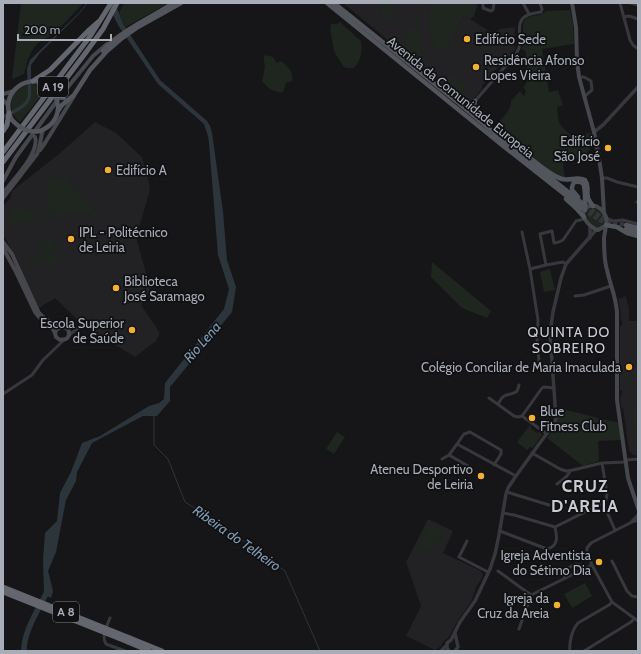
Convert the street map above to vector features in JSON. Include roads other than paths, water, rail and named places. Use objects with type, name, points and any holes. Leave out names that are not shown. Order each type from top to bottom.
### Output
[{"type":"highway","name":"A 19","points":[[3,152],[80,51],[101,20],[115,4]]},
{"type":"highway","name":"A 19","points":[[3,162],[84,55],[103,28],[115,4]]},
{"type":"highway","points":[[33,81],[50,70],[89,30],[101,20]]},
{"type":"highway","points":[[3,131],[9,113]]},
{"type":"highway","name":"A 8","points":[[3,586],[129,640],[149,651]]},
{"type":"highway","name":"A 8","points":[[3,592],[162,651]]},
{"type":"main road","points":[[3,181],[16,157],[59,98],[94,56],[112,41],[173,3]]},
{"type":"main road","points":[[136,26],[181,3]]},
{"type":"main road","name":"Avenida da Comunidade Europeia","points":[[327,3],[502,145],[583,207]]},
{"type":"main road","points":[[572,3],[576,27],[579,77],[594,132],[602,178],[602,198],[605,215],[604,236],[606,264],[616,306],[617,397],[629,482],[638,508]]},
{"type":"main road","name":"Avenida da Comunidade Europeia","points":[[336,4],[559,185],[583,207]]},
{"type":"main road","points":[[3,198],[35,158],[94,65],[120,37]]},
{"type":"main road","points":[[56,97],[64,98],[70,95],[92,63],[112,41]]},
{"type":"main road","points":[[33,81],[42,82],[50,88],[56,97],[58,109],[57,115],[48,127],[32,132],[20,127],[12,120],[9,113],[8,104],[17,87],[24,83],[33,81]]},
{"type":"main road","points":[[3,94],[14,91]]},
{"type":"main road","points":[[58,109],[74,95]]},
{"type":"main road","points":[[3,100],[8,104]]},
{"type":"main road","points":[[461,105],[469,105],[475,101]]},
{"type":"main road","points":[[475,101],[474,110],[478,120]]},
{"type":"main road","points":[[38,152],[42,130]]},
{"type":"main road","points":[[3,193],[31,157],[36,147],[35,137]]},
{"type":"main road","points":[[502,145],[513,157],[573,205],[590,227],[598,230],[604,236]]},
{"type":"main road","points":[[515,150],[523,153],[561,179],[566,180],[580,178],[585,180],[588,185],[588,199],[605,215]]},
{"type":"main road","points":[[583,207],[572,190],[574,182],[580,182],[584,185],[584,218]]},
{"type":"main road","points":[[583,207],[594,206],[602,198]]},
{"type":"main road","points":[[598,230],[605,226],[617,227],[627,233],[638,236]]},
{"type":"main road","points":[[638,228],[626,227],[638,232]]},
{"type":"main road","points":[[3,242],[13,258],[39,313],[44,318],[59,327],[65,327],[68,330],[68,336],[64,340],[58,339],[51,327],[35,312],[3,248]]},
{"type":"main road","points":[[55,333],[59,327]]},
{"type":"street","points":[[483,3],[483,8],[491,12],[493,10],[494,3]]},
{"type":"street","points":[[523,3],[529,14]]},
{"type":"street","points":[[475,101],[516,54],[519,46],[521,22],[524,17],[529,14],[541,12],[542,9],[540,3]]},
{"type":"street","points":[[620,3],[630,40],[638,49]]},
{"type":"street","points":[[631,3],[638,5]]},
{"type":"street","points":[[624,17],[629,16],[638,19]]},
{"type":"street","points":[[579,77],[584,77],[591,81],[592,90],[584,97]]},
{"type":"street","points":[[594,132],[603,125],[638,87]]},
{"type":"street","points":[[602,178],[607,178],[622,184],[638,187]]},
{"type":"street","points":[[605,215],[613,221],[623,220],[638,224]]},
{"type":"street","points":[[546,265],[540,234],[552,231],[554,242],[559,242],[565,238],[576,222],[584,218]]},
{"type":"street","points":[[617,227],[622,224],[623,220]]},
{"type":"street","points":[[590,227],[590,238]]},
{"type":"street","points":[[441,651],[448,649],[448,642],[451,640],[460,622],[476,598],[488,572],[495,554],[507,492],[516,476],[554,424],[554,388],[550,329],[561,278],[566,264],[598,230]]},
{"type":"street","points":[[522,232],[538,316],[537,342],[540,371]]},
{"type":"street","points":[[530,269],[563,262],[566,264]]},
{"type":"street","points":[[575,296],[584,295],[611,286]]},
{"type":"street","points":[[68,336],[83,324]]},
{"type":"street","points":[[68,330],[76,331]]},
{"type":"street","points":[[58,339],[58,346]]},
{"type":"street","points":[[3,394],[32,375],[43,360],[64,340]]},
{"type":"street","points":[[498,404],[502,397],[514,394],[518,390],[519,385]]},
{"type":"street","points":[[522,416],[542,388],[554,388]]},
{"type":"street","points":[[489,398],[514,416],[522,416],[547,434]]},
{"type":"street","points":[[442,459],[449,455],[464,434],[470,432],[501,450],[501,454],[494,465]]},
{"type":"street","points":[[457,444],[516,476]]},
{"type":"street","points":[[532,454],[566,471],[602,463],[638,459]]},
{"type":"street","points":[[449,455],[468,466]]},
{"type":"street","points":[[503,513],[555,527],[603,503],[607,498],[602,463]]},
{"type":"street","points":[[557,484],[569,475],[570,471]]},
{"type":"street","points":[[507,492],[549,505]]},
{"type":"street","points":[[603,503],[615,530]]},
{"type":"street","points":[[632,522],[638,515]]},
{"type":"street","points":[[638,520],[591,543],[588,546],[587,551],[592,565],[612,602],[638,621]]},
{"type":"street","points":[[500,531],[547,549],[553,546],[556,542],[557,536],[555,527]]},
{"type":"street","points":[[467,541],[459,557],[488,572]]},
{"type":"street","points":[[612,561],[627,591],[632,596],[638,597]]},
{"type":"street","points":[[565,578],[563,572],[564,570],[576,564],[584,566],[585,568]]},
{"type":"street","points":[[519,629],[531,595],[592,565]]},
{"type":"street","points":[[498,571],[531,595]]},
{"type":"street","points":[[570,651],[571,640],[575,627],[578,623],[612,602]]},
{"type":"street","points":[[110,618],[104,636],[106,644],[125,651]]},
{"type":"street","points":[[584,651],[634,619]]},
{"type":"street","points":[[455,632],[458,647],[455,651]]},
{"type":"street","points":[[451,640],[455,640],[457,642]]},
{"type":"water","points":[[87,3],[78,15],[40,53],[31,65],[31,96],[27,104],[20,110],[3,119],[3,115],[22,105],[27,99],[27,69],[30,60],[78,14]]},
{"type":"water","points":[[107,3],[115,3],[123,24],[160,80],[207,121],[210,126],[223,212],[227,260],[236,287],[232,312],[170,387],[170,401],[157,416],[143,416],[92,443],[77,472],[76,481],[66,500],[56,552],[48,571],[53,591],[51,598],[44,594],[43,559],[45,533],[57,521],[60,493],[71,472],[82,443],[100,436],[149,406],[159,403],[164,399],[165,383],[224,309],[229,289],[218,255],[209,143],[204,124],[158,84],[118,25]]},
{"type":"waterway","name":"Ribeira do Telheiro","points":[[154,416],[154,445],[168,459],[185,502],[223,526],[285,571],[320,651]]},
{"type":"waterway","name":"Rio Lena","points":[[24,651],[26,636],[47,592],[47,588]]},
{"type":"tunnel","points":[[586,205],[604,219],[626,225]]},
{"type":"tunnel","points":[[583,209],[609,225]]},
{"type":"place","name":"Edifício Sede","points":[[467,39]]},
{"type":"place","name":"Residência Afonso Lopes Vieira","points":[[476,67]]},
{"type":"place","name":"Edifício São José","points":[[608,148]]},
{"type":"place","name":"Edifício A","points":[[108,170]]},
{"type":"place","name":"IPL - Politécnico de Leiria","points":[[71,239]]},
{"type":"place","name":"Biblioteca José Saramago","points":[[116,288]]},
{"type":"place","name":"Escola Superior de Saúde","points":[[132,330]]},
{"type":"place","name":"Colégio Conciliar de Maria Imaculada","points":[[629,367]]},
{"type":"place","name":"Blue Fitness Club","points":[[532,418]]},
{"type":"place","name":"Ateneu Desportivo de Leiria","points":[[481,476]]},
{"type":"place","name":"Igreja Adventista do Sétimo Dia","points":[[599,562]]},
{"type":"place","name":"Igreja da Cruz da Areia","points":[[557,605]]},
{"type":"district","name":"QUINTA DO SOBREIRO","points":[[569,340]]},
{"type":"district","name":"CRUZ D'AREIA","points":[[585,496]]}]
